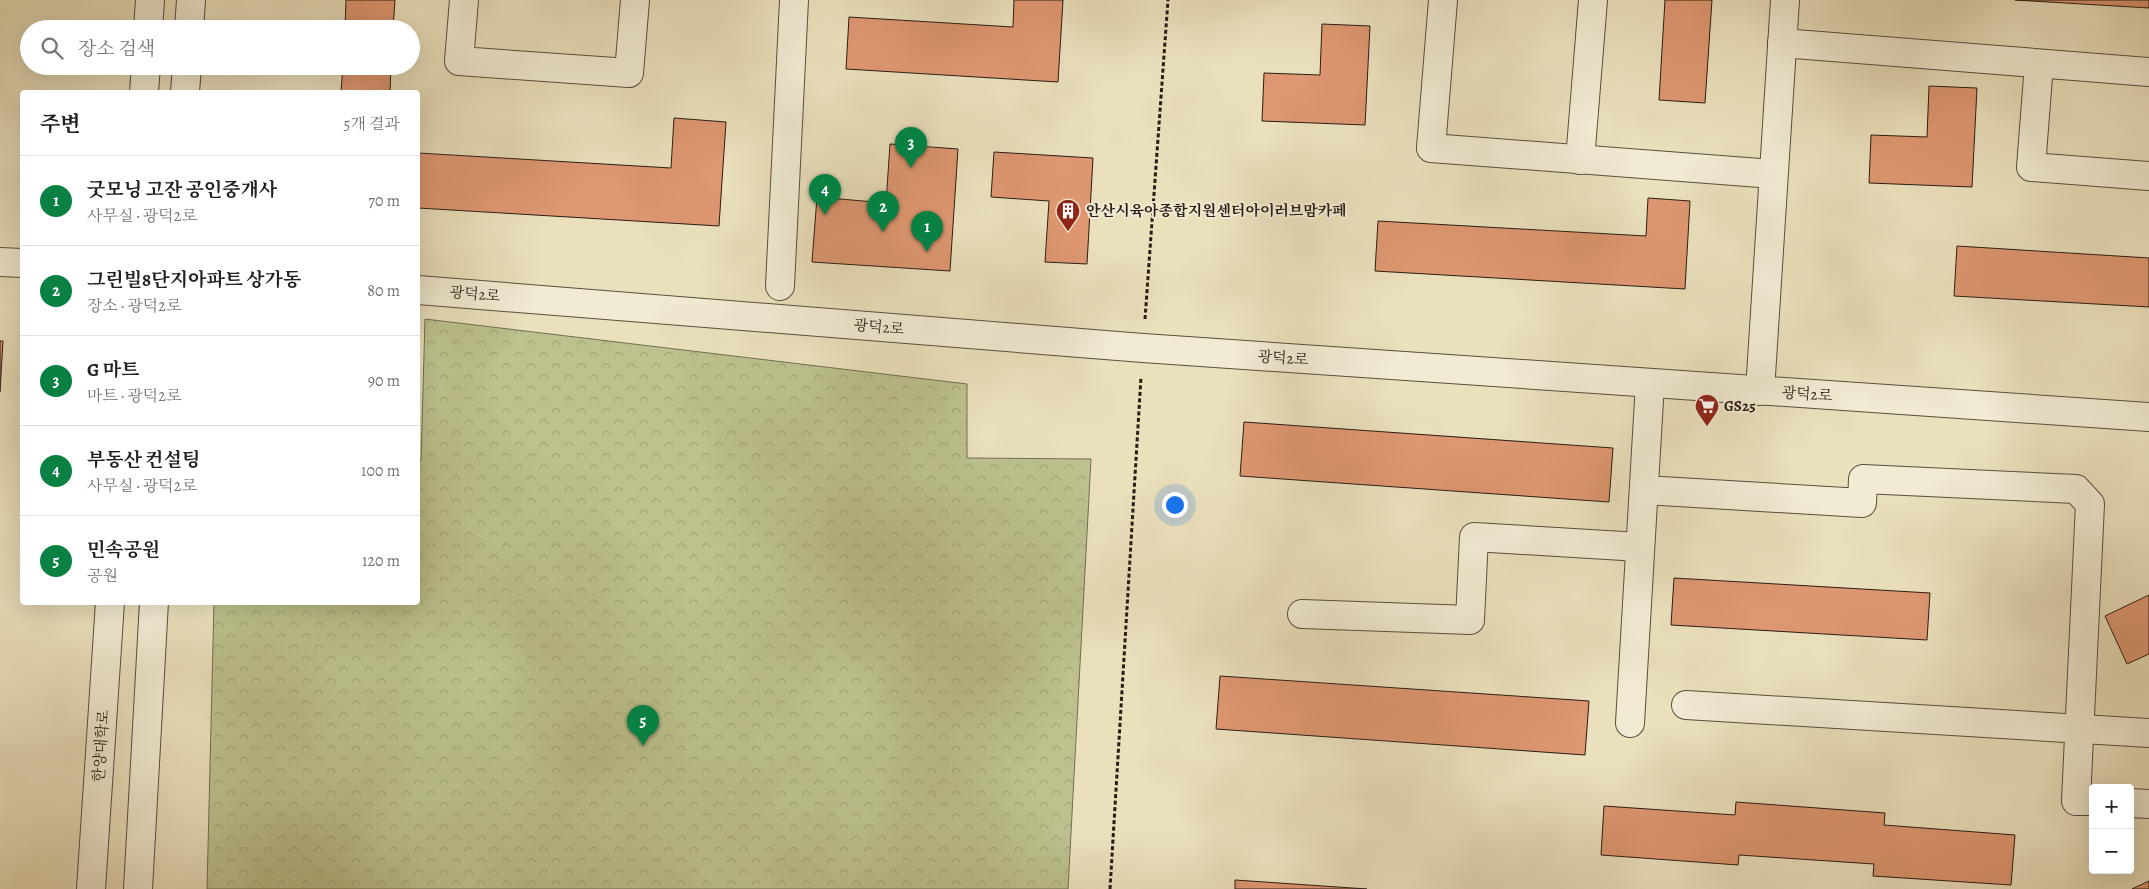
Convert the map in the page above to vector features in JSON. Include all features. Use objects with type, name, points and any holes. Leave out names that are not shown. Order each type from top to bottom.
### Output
[{"type":"street","points":[[149,20],[150,0]]},
{"type":"street","points":[[190,20],[192,0]]},
{"type":"street","points":[[464,0],[459,61],[629,73],[634,0]]},
{"type":"street","points":[[780,286],[794,0]]},
{"type":"street","points":[[1443,0],[1431,148],[1773,174]]},
{"type":"street","points":[[1580,160],[1593,0]]},
{"type":"street","points":[[1760,391],[1785,0]]},
{"type":"street","points":[[1782,43],[2149,72]]},
{"type":"street","points":[[2039,64],[2031,167],[2149,176]]},
{"type":"street","points":[[144,90],[145,75]]},
{"type":"street","points":[[185,90],[186,75]]},
{"type":"street","points":[[0,262],[20,263]]},
{"type":"street","name":"광덕2로","points":[[420,290],[1143,348],[2149,417]]},
{"type":"street","points":[[1630,722],[1650,383]]},
{"type":"street","points":[[1644,490],[1862,503],[1863,479],[2076,489],[2090,504],[2076,800],[2089,801]]},
{"type":"street","points":[[1302,614],[1470,620],[1474,537],[1640,547]]},
{"type":"street","name":"한양대학로","points":[[91,889],[110,605]]},
{"type":"street","points":[[138,889],[154,605]]},
{"type":"street","points":[[1686,705],[2149,733]]},
{"type":"street","points":[[2134,803],[2149,804]]},
{"type":"path","points":[[1110,889],[1143,348],[1168,0]]},
{"type":"green space","points":[[425,319],[967,384],[967,458],[1091,459],[1068,889],[207,889],[214,605],[420,605],[421,461]]},
{"type":"building","points":[[346,0],[395,0],[394,20],[345,20]]},
{"type":"building","points":[[1014,0],[1063,0],[1058,82],[846,69],[849,17],[1013,27]]},
{"type":"building","points":[[1665,0],[1712,0],[1705,103],[1659,100]]},
{"type":"building","points":[[2015,0],[2149,0],[2149,8]]},
{"type":"building","points":[[1322,24],[1370,26],[1365,125],[1262,121],[1264,73],[1320,75]]},
{"type":"building","points":[[342,75],[391,75],[390,90],[341,90]]},
{"type":"building","points":[[1929,86],[1977,88],[1972,187],[1869,183],[1871,135],[1927,137]]},
{"type":"building","points":[[674,118],[726,122],[719,226],[420,208],[420,153],[671,168]]},
{"type":"building","points":[[890,144],[958,149],[950,271],[812,262],[817,197],[886,203]]},
{"type":"building","name":"안산시육아종합지원센터아이러브맘카페","points":[[994,152],[1093,158],[1087,264],[1045,262],[1049,201],[991,197]]},
{"type":"building","points":[[1648,198],[1690,201],[1685,289],[1375,271],[1378,221],[1646,236]]},
{"type":"building","points":[[1957,246],[2149,258],[2149,307],[1954,296]]},
{"type":"building","points":[[0,341],[3,341],[0,392]]},
{"type":"building","points":[[1244,422],[1613,448],[1609,502],[1240,476]]},
{"type":"building","points":[[1674,578],[1930,593],[1927,640],[1671,625]]},
{"type":"building","points":[[2149,595],[2149,654],[2127,664],[2105,616]]},
{"type":"building","points":[[1220,676],[1589,701],[1585,755],[1216,729]]},
{"type":"building","points":[[1736,802],[1885,813],[1884,825],[2015,835],[2011,885],[1873,876],[1874,864],[1739,855],[1738,865],[1601,855],[1604,806],[1735,815]]},
{"type":"building","points":[[1235,880],[1367,889],[1235,889]]},
{"type":"building","points":[[2149,881],[2149,889],[2132,889]]},
{"type":"place","name":"G 마트","points":[[911,168]]},
{"type":"place","name":"부동산 컨설팅","points":[[825,215]]},
{"type":"place","name":"그린빌8단지아파트 상가동","points":[[883,232]]},
{"type":"place","name":"안산시육아종합지원센터아이러브맘카페","points":[[1068,232]]},
{"type":"place","name":"굿모닝 고잔 공인중개사","points":[[927,252]]},
{"type":"place","name":"GS25","points":[[1707,427]]},
{"type":"place","name":"민속공원","points":[[643,746]]}]
